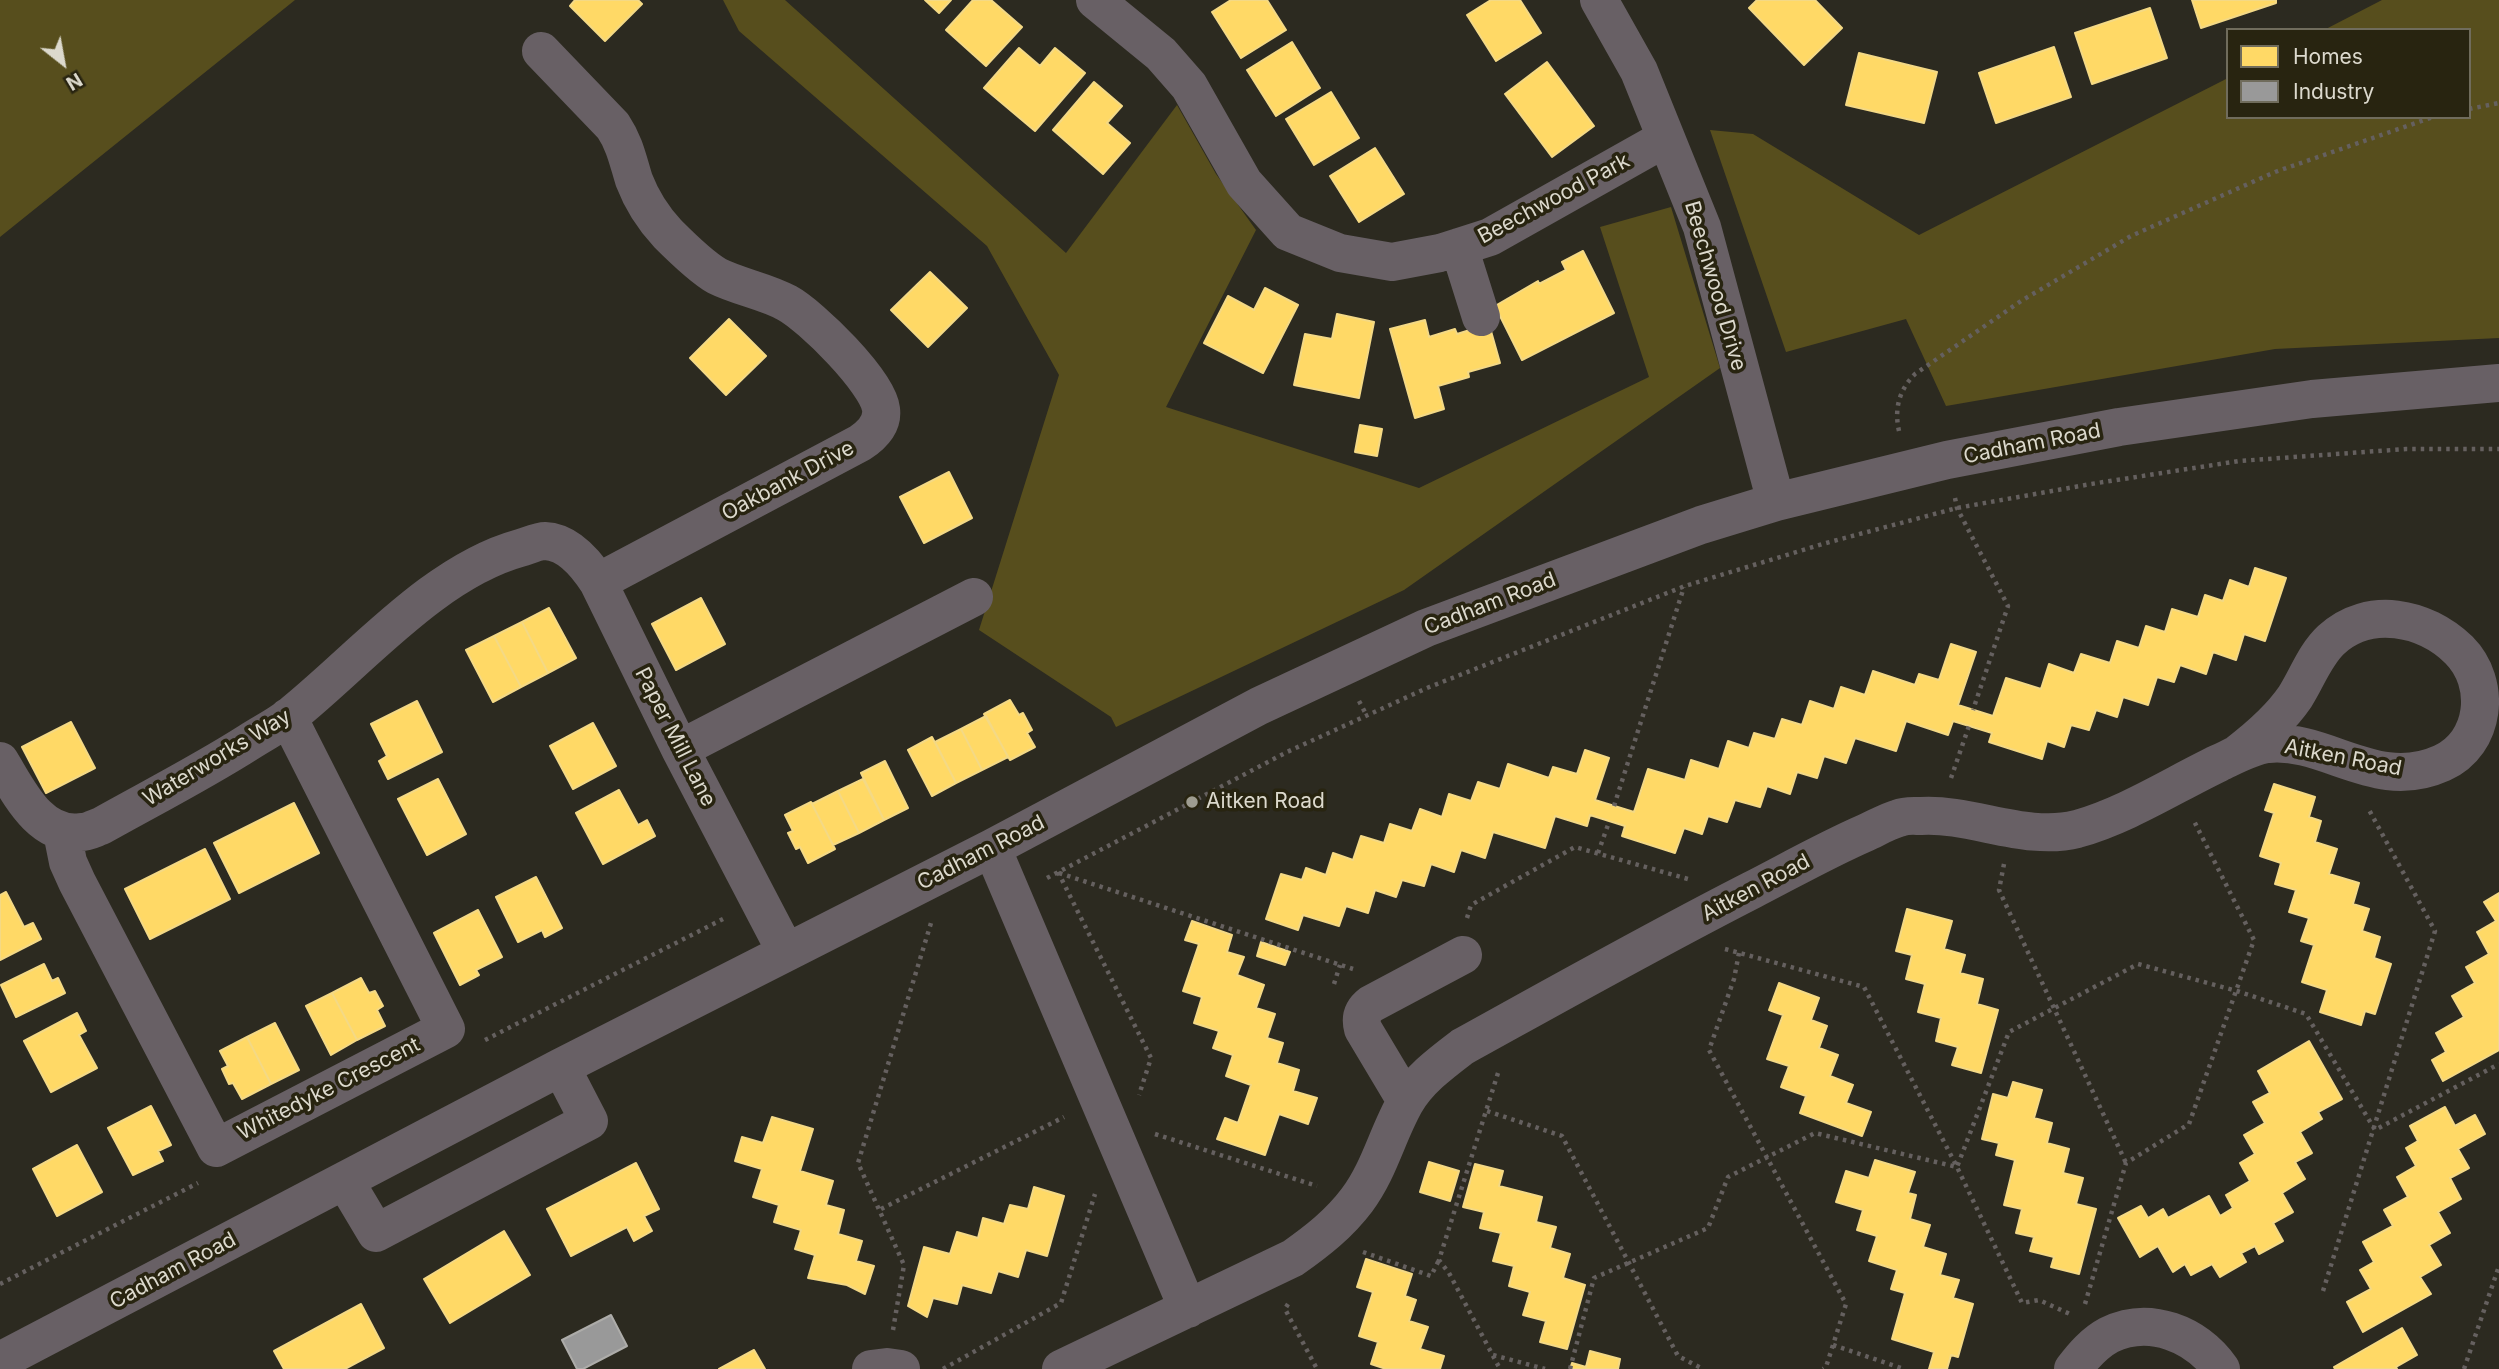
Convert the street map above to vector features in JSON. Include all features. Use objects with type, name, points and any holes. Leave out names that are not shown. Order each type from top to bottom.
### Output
[{"type":"street","name":"Beechwood Park","points":[[1095,0],[1161,54],[1189,86],[1244,183],[1288,232],[1340,253],[1392,262],[1490,237],[1665,138]]},
{"type":"street","name":"Beechwood Drive","points":[[1599,0],[1639,71],[1702,227],[1776,502]]},
{"type":"street","name":"Oakbank Drive","points":[[541,51],[613,126],[622,139],[644,204],[668,234],[715,275],[787,303],[816,323],[871,387],[882,410],[879,424],[872,435],[860,443],[598,582]]},
{"type":"street","points":[[1459,247],[1481,317]]},
{"type":"street","name":"Cadham Road","points":[[0,1361],[561,1068],[992,848],[1259,706],[1426,628],[1701,525],[1776,502],[1947,460],[2119,427],[2312,399],[2499,383]]},
{"type":"street","name":"Paper Mill Lane","points":[[545,541],[560,545],[575,555],[588,567],[598,582],[680,749],[786,952]]},
{"type":"street","name":"Waterworks Way","points":[[62,832],[81,832],[102,826],[225,757],[288,717],[433,593],[476,566],[508,551],[545,541]]},
{"type":"street","points":[[680,749],[974,597]]},
{"type":"street","name":"Aitken Road","points":[[1061,1369],[1293,1258],[1322,1238],[1358,1199],[1373,1174],[1406,1101],[1434,1068],[1462,1047],[1829,849],[1902,816],[1937,815],[2042,832],[2073,830],[2113,816],[2237,754],[2267,744],[2312,750],[2343,761],[2399,772],[2420,771],[2458,755],[2472,738],[2481,703],[2477,681],[2467,658],[2440,634],[2417,623],[2395,618],[2370,620],[2348,628],[2330,641],[2284,711],[2261,736],[2237,754]]},
{"type":"street","name":"Whitedyke Crescent","points":[[62,832],[68,862],[216,1148],[446,1029],[288,717]]},
{"type":"street","points":[[0,761],[34,813],[46,824],[62,832]]},
{"type":"street","points":[[992,848],[1188,1309]]},
{"type":"street","points":[[1406,1101],[1360,1020],[1371,1004],[1464,940]]},
{"type":"street","points":[[345,1181],[376,1233],[589,1121],[561,1068]]},
{"type":"street","points":[[2073,1369],[2088,1350],[2110,1335],[2136,1328],[2162,1328],[2188,1337],[2209,1353],[2221,1369]]},
{"type":"path","points":[[2471,109],[2499,103]]},
{"type":"path","points":[[1908,470],[1897,421],[1904,385],[1915,374],[2021,302],[2143,231],[2275,172],[2427,119]]},
{"type":"path","points":[[1013,896],[1287,752],[1427,688],[1685,586],[1826,543],[1957,508],[2239,461],[2406,449],[2499,450]]},
{"type":"path","points":[[1957,508],[2008,606],[1973,710]]},
{"type":"path","points":[[1614,806],[1685,586]]},
{"type":"path","points":[[1340,668],[1367,716]]},
{"type":"path","points":[[1937,815],[1969,726]]},
{"type":"path","points":[[2323,1292],[2435,931],[2343,761]]},
{"type":"path","points":[[2084,1306],[2126,1164],[2189,1124],[2254,940],[2175,784]]},
{"type":"path","points":[[1598,853],[1609,822]]},
{"type":"path","points":[[2012,827],[1999,890],[2126,1164]]},
{"type":"path","points":[[1464,940],[1471,905],[1575,847],[1742,895]]},
{"type":"path","points":[[1058,872],[1361,972]]},
{"type":"path","points":[[1058,872],[1151,1058],[1136,1104]]},
{"type":"path","points":[[482,1041],[759,901]]},
{"type":"path","points":[[886,1368],[904,1265],[858,1163],[933,915]]},
{"type":"path","points":[[1670,934],[1864,987],[1957,1167],[2022,1303],[2039,1300],[2081,1319]]},
{"type":"path","points":[[1739,953],[1734,979],[1709,1049],[1846,1304],[1826,1367],[1823,1369]]},
{"type":"path","points":[[1957,1167],[2009,1032],[2138,964],[2237,991],[2306,1014],[2375,1130]]},
{"type":"path","points":[[1322,1238],[1431,1276],[1439,1261],[1514,1019]]},
{"type":"path","points":[[2375,1130],[2499,1064]]},
{"type":"path","points":[[1487,1111],[1562,1136],[1678,1356],[1703,1369]]},
{"type":"path","points":[[881,1209],[1064,1116],[1074,1124]]},
{"type":"path","points":[[1147,1131],[1358,1199]]},
{"type":"path","points":[[1570,1369],[1594,1278],[1708,1228],[1728,1177],[1815,1133],[1957,1167]]},
{"type":"path","points":[[0,1284],[202,1182]]},
{"type":"path","points":[[943,1369],[1061,1303],[1097,1189]]},
{"type":"path","points":[[1439,1261],[1449,1273],[1500,1369]]},
{"type":"path","points":[[2464,1369],[2499,1266]]},
{"type":"path","points":[[1291,1297],[1285,1309],[1317,1369]]},
{"type":"path","points":[[1833,1345],[1904,1369]]},
{"type":"path","points":[[1493,1355],[1545,1369]]},
{"type":"shaded area","points":[[0,0],[295,0],[0,237]]},
{"type":"shaded area","points":[[723,0],[785,0],[1066,253],[1177,105],[1216,174],[1256,230],[1166,407],[1419,488],[1649,377],[1600,227],[1671,207],[1720,368],[1404,590],[1116,727],[1111,717],[979,630],[1059,375],[987,246],[739,31]]},
{"type":"shaded area","points":[[2382,0],[2499,0],[2499,338],[2275,349],[1946,406],[1906,319],[1786,352],[1710,130],[1753,134],[1919,235],[2226,79],[2226,119],[2471,119],[2471,28],[2328,28]]},
{"type":"building: Homes","points":[[575,0],[638,0],[642,4],[605,41],[570,6]]},
{"type":"building: Homes","points":[[925,0],[951,0],[939,13]]},
{"type":"building: Homes","points":[[973,0],[991,0],[1022,27],[986,66],[946,30]]},
{"type":"building: Homes","points":[[1231,0],[1267,0],[1286,30],[1241,58],[1212,12]]},
{"type":"building: Homes","points":[[1491,0],[1520,0],[1541,33],[1496,61],[1467,15]]},
{"type":"building: Homes","points":[[1757,0],[1815,0],[1842,28],[1804,65],[1749,8]]},
{"type":"building: Homes","points":[[2192,0],[2276,0],[2276,3],[2201,28]]},
{"type":"building: Homes","points":[[2150,8],[2167,58],[2092,84],[2075,33]]},
{"type":"building: Homes","points":[[1292,42],[1320,88],[1276,116],[1247,70]]},
{"type":"building: Homes","points":[[2054,47],[2071,97],[1996,123],[1979,73]]},
{"type":"building: Homes","points":[[1019,48],[1040,66],[1055,48],[1085,73],[1035,131],[984,88]]},
{"type":"building: Homes","points":[[1859,53],[1937,72],[1924,123],[1846,105]]},
{"type":"building: Homes","points":[[1547,62],[1594,126],[1552,157],[1505,94]]},
{"type":"building: Homes","points":[[1094,82],[1122,106],[1107,123],[1130,143],[1103,174],[1053,130]]},
{"type":"building: Homes","points":[[1331,92],[1359,138],[1314,165],[1286,119]]},
{"type":"building: Homes","points":[[1375,148],[1404,194],[1359,222],[1330,176]]},
{"type":"building: Homes","points":[[1583,251],[1614,313],[1522,360],[1495,306],[1538,281],[1539,284],[1566,270],[1562,262]]},
{"type":"building: Homes","points":[[930,272],[967,308],[928,347],[891,310]]},
{"type":"building: Homes","points":[[1265,288],[1298,305],[1263,373],[1204,343],[1228,296],[1254,310]]},
{"type":"building: Homes","points":[[1337,314],[1374,322],[1359,398],[1294,385],[1305,334],[1332,339]]},
{"type":"building: Homes","points":[[729,319],[766,356],[726,395],[690,358]]},
{"type":"building: Homes","points":[[1425,320],[1429,337],[1455,329],[1457,334],[1489,324],[1500,363],[1468,372],[1469,377],[1438,386],[1444,409],[1415,418],[1390,329]]},
{"type":"building: Homes","points":[[1360,425],[1382,429],[1377,456],[1355,452]]},
{"type":"building: Homes","points":[[949,472],[972,518],[924,543],[900,497]]},
{"type":"building: Homes","points":[[2255,568],[2286,578],[2265,641],[2244,634],[2236,660],[2213,652],[2206,674],[2180,665],[2174,682],[2157,677],[2148,705],[2123,697],[2117,717],[2096,710],[2089,730],[2071,725],[2064,747],[2047,741],[2042,759],[1989,742],[1992,733],[1953,721],[1948,735],[1906,721],[1896,751],[1855,738],[1846,763],[1824,756],[1817,778],[1797,772],[1790,794],[1767,786],[1760,807],[1735,800],[1727,822],[1708,816],[1702,834],[1684,828],[1675,853],[1622,836],[1625,826],[1590,815],[1587,826],[1555,816],[1545,848],[1493,832],[1485,858],[1461,850],[1454,872],[1431,864],[1424,886],[1402,880],[1396,897],[1375,890],[1368,913],[1346,906],[1339,926],[1303,915],[1298,930],[1266,919],[1281,874],[1302,880],[1306,868],[1326,875],[1333,853],[1353,860],[1361,836],[1384,843],[1390,824],[1412,831],[1420,809],[1442,817],[1449,794],[1471,801],[1478,782],[1500,789],[1508,764],[1549,778],[1553,767],[1577,774],[1585,750],[1609,758],[1595,800],[1634,812],[1648,769],[1685,780],[1691,760],[1719,769],[1728,741],[1749,748],[1754,733],[1775,739],[1782,719],[1802,725],[1810,701],[1834,709],[1841,687],[1865,695],[1873,671],[1915,685],[1919,674],[1939,680],[1951,644],[1976,652],[1958,705],[1993,716],[2006,678],[2041,689],[2049,664],[2074,673],[2081,654],[2110,663],[2117,641],[2139,648],[2146,626],[2165,632],[2172,609],[2198,617],[2205,595],[2223,601],[2230,580],[2249,587]]},
{"type":"building: Homes","points":[[701,598],[725,644],[676,670],[652,624]]},
{"type":"building: Homes","points":[[549,608],[576,658],[548,673],[522,622]]},
{"type":"building: Homes","points":[[522,622],[548,673],[521,687],[494,636]]},
{"type":"building: Homes","points":[[494,636],[521,687],[493,702],[466,650]]},
{"type":"building: Homes","points":[[1010,700],[1019,715],[1023,713],[1032,730],[1027,733],[1035,747],[1010,760],[984,714]]},
{"type":"building: Homes","points":[[417,701],[442,752],[388,779],[379,761],[387,756],[371,724]]},
{"type":"building: Homes","points":[[986,716],[1008,757],[982,770],[961,729]]},
{"type":"building: Homes","points":[[71,722],[95,768],[46,793],[22,747]]},
{"type":"building: Homes","points":[[593,723],[616,766],[573,789],[550,746]]},
{"type":"building: Homes","points":[[961,729],[982,770],[956,783],[935,742]]},
{"type":"building: Homes","points":[[932,737],[956,783],[932,796],[908,750]]},
{"type":"building: Homes","points":[[885,761],[908,808],[884,820],[861,773]]},
{"type":"building: Homes","points":[[438,779],[466,834],[427,855],[398,799]]},
{"type":"building: Homes","points":[[863,779],[884,820],[859,833],[838,791]]},
{"type":"building: Homes","points":[[2274,784],[2315,797],[2309,817],[2321,821],[2315,842],[2337,849],[2329,874],[2359,883],[2353,904],[2369,909],[2362,931],[2380,937],[2374,958],[2391,964],[2375,1014],[2365,1011],[2361,1025],[2320,1012],[2327,990],[2302,982],[2314,945],[2301,941],[2309,918],[2289,912],[2296,890],[2275,884],[2281,863],[2260,856],[2274,813],[2265,810]]},
{"type":"building: Homes","points":[[619,790],[638,825],[647,820],[655,836],[603,864],[576,813]]},
{"type":"building: Homes","points":[[838,791],[859,833],[833,845],[812,804]]},
{"type":"building: Homes","points":[[811,802],[835,849],[808,863],[800,847],[796,849],[788,833],[793,831],[785,815]]},
{"type":"building: Homes","points":[[294,803],[319,853],[239,893],[214,843]]},
{"type":"building: Homes","points":[[205,849],[230,899],[150,939],[125,889]]},
{"type":"building: Homes","points":[[536,877],[562,928],[545,937],[542,930],[518,942],[496,897]]},
{"type":"building: Homes","points":[[6,892],[24,927],[33,923],[41,939],[0,960],[0,895]]},
{"type":"building: Homes","points":[[2499,893],[2499,1050],[2443,1081],[2432,1060],[2446,1052],[2436,1033],[2464,1017],[2452,996],[2475,983],[2466,967],[2489,954],[2477,932],[2496,921],[2484,902]]},
{"type":"building: Homes","points":[[1907,909],[1952,921],[1944,949],[1965,955],[1960,973],[1983,979],[1977,1004],[1998,1010],[1981,1073],[1952,1065],[1958,1047],[1936,1041],[1941,1018],[1918,1012],[1925,984],[1906,979],[1912,955],[1896,951]]},
{"type":"building: Homes","points":[[478,910],[502,957],[476,970],[479,975],[460,985],[434,933]]},
{"type":"building: Homes","points":[[1192,921],[1232,935],[1227,952],[1244,957],[1237,975],[1264,985],[1256,1008],[1275,1014],[1267,1038],[1283,1043],[1277,1063],[1299,1070],[1293,1091],[1317,1098],[1308,1124],[1279,1114],[1265,1155],[1217,1139],[1225,1118],[1238,1123],[1251,1085],[1226,1076],[1233,1055],[1213,1048],[1219,1031],[1194,1023],[1202,997],[1183,991],[1199,944],[1185,940]]},
{"type":"building: Homes","points":[[1261,942],[1290,952],[1285,965],[1257,956]]},
{"type":"building: Homes","points":[[44,964],[52,981],[58,978],[65,993],[16,1017],[1,985]]},
{"type":"building: Homes","points":[[361,978],[369,993],[375,991],[383,1006],[377,1010],[385,1026],[357,1040],[332,993]]},
{"type":"building: Homes","points":[[1779,983],[1819,998],[1811,1020],[1827,1026],[1819,1048],[1838,1055],[1830,1076],[1853,1085],[1846,1103],[1871,1112],[1862,1136],[1800,1113],[1806,1096],[1781,1087],[1789,1066],[1767,1059],[1783,1015],[1769,1010]]},
{"type":"building: Homes","points":[[332,993],[357,1040],[331,1055],[306,1006]]},
{"type":"building: Homes","points":[[77,1013],[86,1031],[79,1035],[97,1068],[51,1092],[24,1041]]},
{"type":"building: Homes","points":[[275,1023],[299,1070],[271,1084],[247,1037]]},
{"type":"building: Homes","points":[[247,1037],[271,1084],[242,1099],[233,1083],[229,1084],[222,1069],[228,1066],[220,1051]]},
{"type":"building: Homes","points":[[2309,1041],[2342,1099],[2318,1112],[2322,1119],[2300,1132],[2312,1153],[2295,1162],[2305,1179],[2282,1193],[2293,1212],[2273,1223],[2283,1241],[2259,1254],[2255,1246],[2241,1253],[2246,1262],[2220,1277],[2212,1264],[2191,1275],[2185,1264],[2173,1272],[2158,1246],[2140,1257],[2118,1218],[2141,1206],[2148,1218],[2163,1209],[2168,1218],[2209,1196],[2220,1216],[2233,1208],[2226,1195],[2250,1181],[2240,1163],[2255,1154],[2244,1135],[2265,1123],[2253,1102],[2270,1093],[2258,1071]]},
{"type":"building: Homes","points":[[2013,1082],[2042,1090],[2034,1118],[2052,1123],[2047,1143],[2069,1149],[2063,1173],[2083,1178],[2076,1204],[2096,1209],[2079,1274],[2051,1267],[2054,1257],[2030,1251],[2034,1237],[2016,1233],[2022,1209],[2004,1205],[2015,1160],[1996,1155],[1999,1143],[1982,1139],[1993,1094],[2008,1098]]},
{"type":"building: Homes","points":[[151,1106],[171,1145],[158,1151],[163,1161],[133,1175],[108,1128]]},
{"type":"building: Homes","points":[[2445,1107],[2455,1126],[2475,1115],[2485,1134],[2458,1149],[2469,1168],[2450,1178],[2461,1199],[2438,1212],[2450,1233],[2429,1245],[2441,1265],[2420,1277],[2431,1294],[2363,1332],[2347,1302],[2371,1289],[2360,1270],[2374,1262],[2363,1242],[2393,1226],[2384,1210],[2408,1197],[2397,1177],[2416,1166],[2406,1148],[2418,1141],[2410,1126]]},
{"type":"building: Homes","points":[[772,1117],[813,1129],[800,1171],[833,1181],[826,1205],[844,1210],[838,1234],[862,1241],[856,1261],[874,1266],[865,1294],[847,1285],[808,1278],[815,1255],[795,1249],[801,1230],[774,1222],[779,1205],[753,1197],[762,1169],[735,1161],[742,1137],[763,1143]]},
{"type":"building: Homes","points":[[77,1145],[102,1192],[57,1216],[33,1169]]},
{"type":"building: Homes","points":[[1875,1160],[1915,1172],[1908,1193],[1916,1195],[1910,1219],[1930,1225],[1923,1247],[1946,1254],[1940,1275],[1959,1280],[1953,1298],[1973,1304],[1958,1357],[1951,1355],[1947,1369],[1929,1369],[1934,1352],[1892,1339],[1905,1293],[1891,1289],[1897,1270],[1869,1261],[1877,1236],[1857,1230],[1863,1210],[1836,1202],[1846,1171],[1869,1178]]},
{"type":"building: Homes","points":[[1429,1162],[1459,1171],[1450,1201],[1420,1192]]},
{"type":"building: Homes","points":[[636,1163],[659,1209],[644,1216],[652,1231],[634,1241],[627,1227],[571,1256],[547,1209]]},
{"type":"building: Homes","points":[[1475,1164],[1503,1171],[1499,1186],[1542,1197],[1536,1222],[1556,1227],[1550,1248],[1570,1254],[1563,1278],[1585,1285],[1567,1349],[1540,1342],[1546,1321],[1523,1315],[1530,1292],[1509,1286],[1514,1266],[1493,1261],[1501,1233],[1480,1228],[1484,1212],[1463,1207]]},
{"type":"building: Homes","points":[[1034,1187],[1064,1196],[1047,1256],[1026,1250],[1018,1277],[998,1271],[991,1293],[962,1285],[957,1304],[933,1298],[927,1317],[908,1306],[924,1247],[950,1254],[957,1232],[978,1238],[983,1218],[1004,1224],[1010,1205],[1028,1209]]},
{"type":"building: Homes","points":[[504,1231],[530,1275],[450,1323],[424,1279]]},
{"type":"building: Homes","points":[[1366,1259],[1412,1274],[1405,1296],[1416,1300],[1409,1321],[1428,1327],[1420,1349],[1444,1356],[1440,1369],[1386,1369],[1371,1364],[1378,1342],[1359,1336],[1373,1292],[1357,1287]]},
{"type":"building: Homes","points":[[361,1304],[384,1348],[345,1369],[284,1369],[274,1351]]},
{"type":"building: Homes","points":[[2402,1328],[2417,1355],[2396,1367],[2397,1369],[2335,1369],[2334,1367]]},
{"type":"building: Homes","points":[[754,1350],[765,1369],[719,1369]]},
{"type":"building: Homes","points":[[1590,1351],[1620,1359],[1618,1369],[1570,1369],[1572,1363],[1586,1367]]},
{"type":"building: Industry","points":[[611,1315],[627,1346],[583,1369],[577,1369],[562,1340]]},
{"type":"place","name":"Aitken Road","points":[[1192,802]]}]
